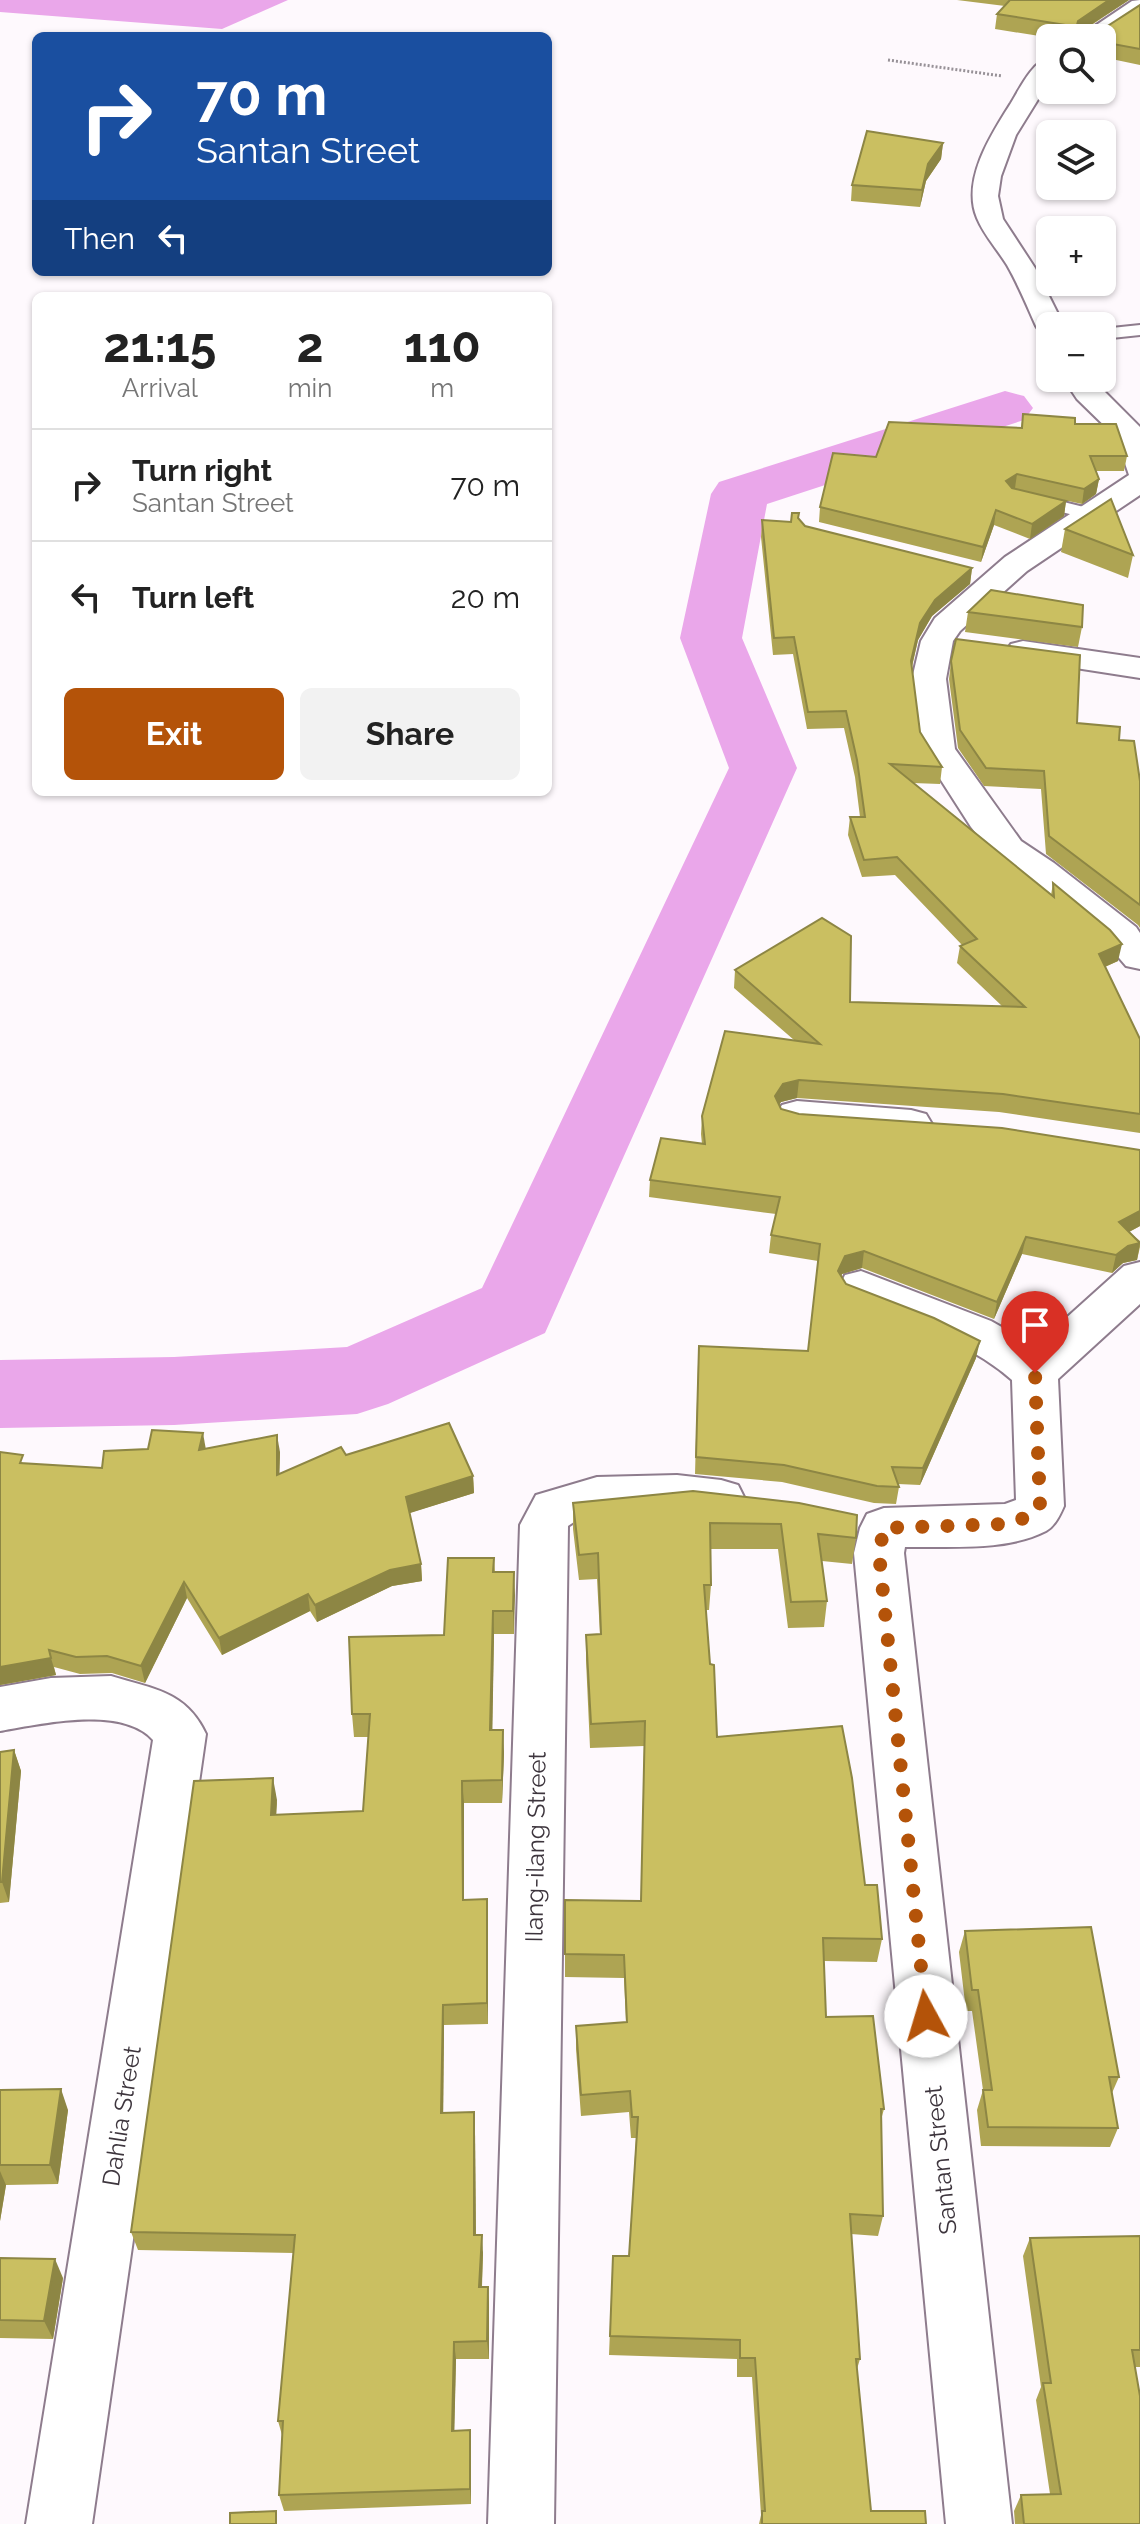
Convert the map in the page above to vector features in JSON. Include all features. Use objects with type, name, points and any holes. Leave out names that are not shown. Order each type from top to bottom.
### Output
[{"type":"street","points":[[1102,24],[1117,10],[1140,5]]},
{"type":"street","points":[[1117,10],[1140,27]]},
{"type":"street","points":[[1036,85],[994,155],[986,198],[989,215],[1043,312]]},
{"type":"street","points":[[1086,392],[1130,434],[1140,469]]},
{"type":"street","points":[[1140,481],[1039,547],[983,575],[947,625],[966,644],[1140,668]]},
{"type":"street","points":[[966,644],[929,679],[938,749],[943,758],[1008,849],[1134,941]]},
{"type":"street","points":[[797,1115],[954,1126]]},
{"type":"street","points":[[1035,1373],[1140,1278]]},
{"type":"street","points":[[832,1512],[884,1528],[1005,1524],[1031,1516],[1040,1506],[1035,1373],[1013,1354],[975,1333],[861,1287]]},
{"type":"street","name":"Ilang-ilang Street","points":[[521,2524],[544,1525],[553,1509],[597,1496],[677,1494],[774,1505]]},
{"type":"street","name":"Santan Street","points":[[884,1528],[879,1572],[979,2524]]},
{"type":"street","name":"Dahlia Street","points":[[0,1709],[51,1700],[111,1698],[163,1715],[180,1734],[59,2524]]},
{"type":"lane","points":[[1116,333],[1140,330]]},
{"type":"lane","points":[[1016,496],[1090,514]]},
{"type":"path","points":[[888,60],[973,70],[1036,73]]},
{"type":"shaded area","points":[[0,0],[288,0],[222,29],[0,12]]},
{"type":"building","points":[[1010,0],[1109,0],[1077,24],[997,14]]},
{"type":"building","points":[[1140,5],[1140,49],[1116,45],[1116,24],[1111,24]]},
{"type":"building","points":[[867,131],[943,143],[928,164],[922,190],[852,185]]},
{"type":"building","points":[[1023,414],[1075,418],[1075,424],[1116,424],[1127,456],[1090,456],[1099,479],[1084,489],[1017,474],[1006,481],[1012,488],[1066,501],[1032,524],[996,510],[983,547],[820,507],[833,453],[876,457],[889,422],[1022,428]]},
{"type":"building","points":[[1111,499],[1133,555],[1065,529]]},
{"type":"building","points":[[792,513],[799,513],[798,518],[805,526],[972,568],[935,600],[920,623],[911,661],[920,732],[942,767],[890,764],[1054,897],[1053,883],[1110,930],[1122,944],[1099,954],[1140,1039],[1140,1114],[1003,1094],[799,1080],[783,1084],[775,1096],[781,1109],[799,1114],[1002,1128],[1140,1150],[1140,1211],[1119,1222],[1140,1243],[1128,1246],[1116,1255],[1026,1237],[997,1302],[864,1251],[845,1256],[838,1271],[846,1284],[934,1318],[980,1341],[923,1468],[892,1467],[899,1487],[877,1486],[784,1465],[696,1457],[699,1346],[808,1351],[820,1244],[771,1235],[780,1197],[650,1180],[661,1138],[705,1144],[702,1116],[725,1031],[820,1044],[735,970],[822,918],[851,936],[850,1002],[1025,1007],[960,946],[977,939],[897,857],[864,860],[850,817],[865,817],[846,711],[808,712],[794,637],[774,638],[762,520],[791,522]]},
{"type":"building","points":[[991,590],[1083,605],[1082,627],[968,612]]},
{"type":"building","points":[[956,639],[1080,655],[1077,723],[1120,727],[1119,740],[1134,741],[1140,781],[1140,905],[1049,836],[1044,771],[986,768],[960,730],[951,661]]},
{"type":"building","points":[[449,1423],[473,1476],[406,1497],[421,1564],[390,1570],[315,1605],[308,1594],[219,1638],[184,1582],[141,1666],[107,1656],[76,1657],[49,1650],[51,1658],[0,1667],[0,1452],[23,1455],[20,1463],[102,1468],[104,1451],[148,1449],[152,1430],[203,1433],[199,1450],[277,1435],[277,1475],[341,1447],[346,1455]]},
{"type":"building","points":[[693,1491],[799,1503],[857,1515],[856,1538],[818,1534],[827,1601],[791,1602],[781,1524],[710,1523],[711,1585],[704,1585],[710,1664],[714,1665],[717,1737],[842,1726],[852,1778],[865,1885],[877,1885],[882,1939],[823,1938],[826,2017],[873,2016],[884,2109],[881,2109],[883,2216],[850,2214],[860,2359],[856,2359],[871,2511],[925,2511],[926,2524],[762,2524],[762,2511],[765,2511],[755,2358],[740,2358],[740,2340],[610,2336],[613,2256],[629,2256],[638,2117],[632,2117],[630,2091],[581,2095],[576,2026],[627,2022],[624,1955],[565,1954],[565,1900],[641,1901],[645,1721],[591,1724],[586,1635],[601,1634],[598,1553],[579,1555],[573,1503]]},
{"type":"building","points":[[448,1558],[494,1558],[493,1572],[514,1572],[513,1611],[493,1611],[490,1730],[503,1730],[502,1780],[462,1781],[463,1900],[487,1899],[487,2003],[443,2005],[441,2113],[474,2112],[474,2235],[482,2235],[479,2287],[488,2287],[487,2341],[454,2342],[452,2431],[470,2430],[470,2489],[279,2495],[283,2421],[278,2421],[295,2235],[131,2232],[194,1781],[273,1778],[271,1815],[363,1811],[370,1714],[352,1714],[349,1637],[444,1635]]},
{"type":"building","points":[[14,1750],[2,1882],[0,1882],[0,1752]]},
{"type":"building","points":[[1091,1927],[1119,2077],[1109,2077],[1118,2128],[988,2127],[983,2090],[992,2090],[978,1990],[972,1990],[965,1931]]},
{"type":"building","points":[[61,2089],[50,2165],[0,2165],[0,2090]]},
{"type":"building","points":[[1140,2236],[1140,2350],[1132,2350],[1140,2396],[1140,2524],[1024,2524],[1021,2495],[1061,2494],[1043,2383],[1051,2383],[1030,2238]]},
{"type":"building","points":[[0,2258],[55,2259],[44,2321],[0,2320]]},
{"type":"building","points":[[276,2511],[276,2524],[230,2524],[230,2513]]},
{"type":"waterway","points":[[0,1394],[174,1391],[357,1380],[515,1310],[763,768],[711,638],[740,494],[1005,408]]},
{"type":"route","points":[[926,2016],[879,1553],[884,1528],[1005,1524],[1031,1516],[1040,1506],[1035,1373]]}]
